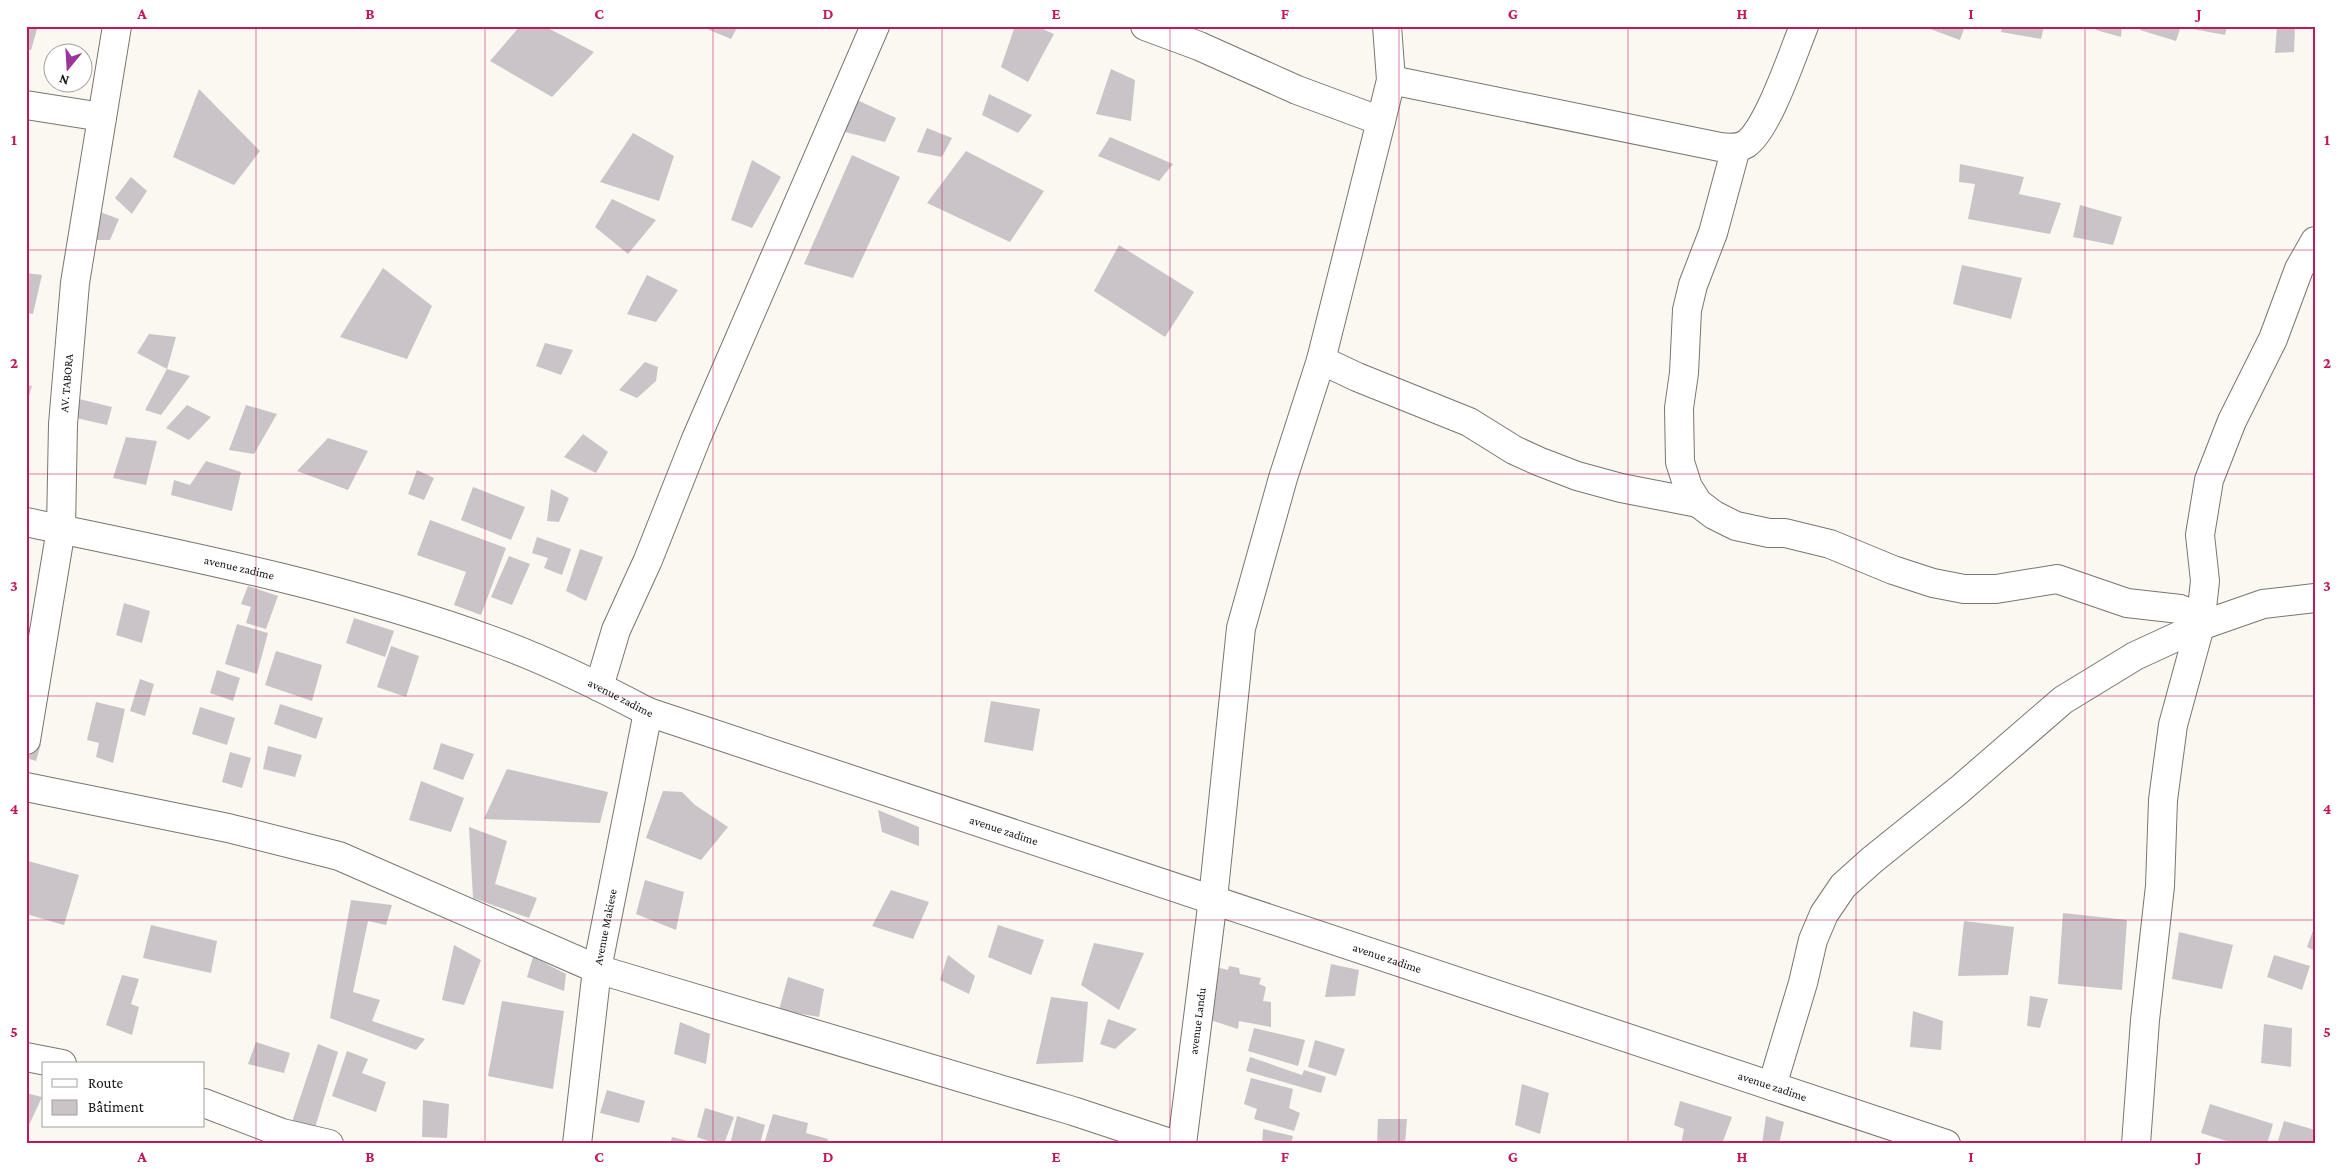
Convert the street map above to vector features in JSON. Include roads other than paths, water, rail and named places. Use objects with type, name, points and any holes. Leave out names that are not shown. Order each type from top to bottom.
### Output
[{"type":"street","name":"AV. TABORA","points":[[26,740],[61,529],[63,424],[75,283],[116,26]]},
{"type":"street","points":[[599,687],[616,630],[648,560],[700,430],[875,26]]},
{"type":"street","points":[[1144,26],[1199,46],[1297,90],[1381,121]]},
{"type":"street","name":"avenue Landu","points":[[1182,1144],[1213,899],[1241,628],[1282,478],[1320,360],[1381,121],[1390,80],[1387,26]]},
{"type":"street","points":[[1390,80],[1720,147],[1736,148],[1746,144],[1756,134],[1783,79],[1804,26]]},
{"type":"street","points":[[26,106],[102,117]]},
{"type":"street","points":[[1736,148],[1713,233],[1693,285],[1687,310],[1684,374],[1679,408],[1680,462],[1688,487],[1698,503],[1714,515],[1736,526],[1769,533],[1785,533],[1830,544],[1893,570],[1933,583],[1964,589],[1996,589],[2057,579],[2127,603],[2180,609],[2188,612],[2200,626]]},
{"type":"street","points":[[2136,1144],[2144,1020],[2160,886],[2163,800],[2173,725],[2200,626],[2204,581],[2200,535],[2209,480],[2232,421],[2273,338],[2299,269],[2315,241]]},
{"type":"street","points":[[1320,360],[1469,422],[1514,450],[1577,476],[1639,492],[1698,503]]},
{"type":"street","name":"avenue zadime","points":[[26,522],[256,571],[382,604],[497,642],[599,687],[648,712],[1946,1144]]},
{"type":"street","points":[[1772,1086],[1803,983],[1813,940],[1824,914],[1843,886],[2063,700],[2135,656],[2200,626],[2263,604],[2315,598]]},
{"type":"street","name":"Avenue Makiese","points":[[577,1144],[597,968],[648,712]]},
{"type":"street","points":[[26,787],[228,828],[339,856],[597,968],[1073,1111],[1173,1144]]},
{"type":"street","points":[[26,1057],[52,1062]]},
{"type":"street","points":[[205,1103],[282,1133],[329,1144]]}]
